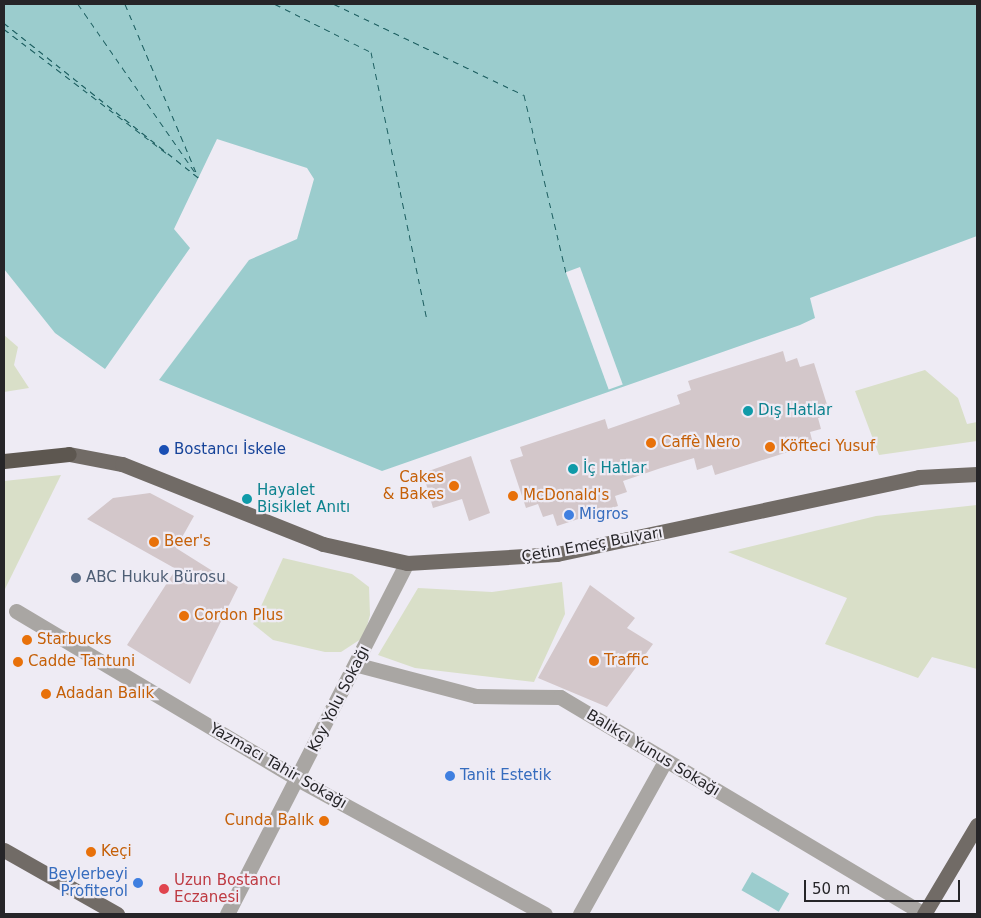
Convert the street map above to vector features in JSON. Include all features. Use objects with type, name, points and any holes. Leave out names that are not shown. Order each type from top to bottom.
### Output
[{"type":"highway","points":[[4,461],[69,454]]},
{"type":"main road","name":"Çetin Emeç Bulvarı","points":[[69,454],[122,464],[323,544],[407,563],[557,554],[920,477],[977,474]]},
{"type":"main road","points":[[924,914],[977,825]]},
{"type":"main road","points":[[4,850],[117,914]]},
{"type":"street","name":"Koy Yolu Sokağı","points":[[227,914],[358,665],[407,563]]},
{"type":"street","name":"Yazmacı Tahir Sokağı","points":[[16,611],[299,780],[545,914]]},
{"type":"street","name":"Balıkçı Yunus Sokağı","points":[[358,665],[476,696],[560,698],[924,914]]},
{"type":"street","points":[[580,914],[665,761]]},
{"type":"green space","points":[[4,335],[18,347],[14,365],[29,388],[4,392]]},
{"type":"green space","points":[[925,370],[958,398],[967,424],[977,422],[977,441],[879,455],[855,391]]},
{"type":"green space","points":[[61,475],[4,591],[4,481]]},
{"type":"green space","points":[[977,505],[977,669],[932,657],[918,678],[825,644],[847,598],[728,552],[876,516]]},
{"type":"green space","points":[[283,558],[352,574],[369,587],[370,615],[364,637],[341,652],[325,652],[273,640],[253,624]]},
{"type":"green space","points":[[562,582],[565,614],[534,682],[415,668],[378,655],[418,588],[492,592]]},
{"type":"water","points":[[4,4],[977,4],[977,236],[810,298],[815,318],[800,325],[382,471],[159,380],[249,260],[297,239],[314,179],[307,168],[217,139],[174,229],[190,248],[105,369],[55,333],[4,269]]},
{"type":"water","points":[[752,872],[789,894],[779,912],[742,890]]},
{"type":"pier","points":[[580,267],[623,384],[609,390],[566,272]]},
{"type":"building","points":[[783,351],[786,362],[797,358],[800,367],[814,363],[830,414],[818,418],[821,429],[810,432],[813,444],[715,475],[712,465],[697,470],[694,458],[661,468],[623,481],[627,492],[615,496],[618,506],[557,526],[553,514],[543,517],[538,504],[526,508],[510,460],[523,456],[520,447],[605,419],[608,429],[680,404],[677,395],[691,390],[688,381]]},
{"type":"building","name":"Cakes & Bakes","points":[[471,456],[490,513],[469,521],[462,499],[433,508],[423,473]]},
{"type":"building","name":"Cordon Plus","points":[[150,493],[194,516],[176,548],[238,587],[190,684],[127,645],[176,569],[87,519],[113,498]]},
{"type":"building","name":"Traffic","points":[[590,585],[635,618],[627,628],[653,644],[607,707],[538,678]]},
{"type":"ferry route","points":[[78,4],[197,175]]},
{"type":"ferry route","points":[[125,4],[198,177]]},
{"type":"ferry route","points":[[275,4],[371,52],[427,320]]},
{"type":"ferry route","points":[[334,4],[524,95],[566,272]]},
{"type":"ferry route","points":[[4,23],[199,178]]},
{"type":"ferry route","points":[[4,29],[166,153]]},
{"type":"place","name":"Dış Hatlar","points":[[748,411]]},
{"type":"place","name":"Caffè Nero","points":[[651,443]]},
{"type":"place","name":"Köfteci Yusuf","points":[[770,447]]},
{"type":"place","name":"Bostancı İskele","points":[[164,450]]},
{"type":"place","name":"İç Hatlar","points":[[573,469]]},
{"type":"place","name":"Cakes & Bakes","points":[[454,486]]},
{"type":"place","name":"McDonald's","points":[[513,496]]},
{"type":"place","name":"Hayalet Bisiklet Anıtı","points":[[247,499]]},
{"type":"place","name":"Migros","points":[[569,515]]},
{"type":"place","name":"Beer's","points":[[154,542]]},
{"type":"place","name":"ABC Hukuk Bürosu","points":[[76,578]]},
{"type":"place","name":"Cordon Plus","points":[[184,616]]},
{"type":"place","name":"Starbucks","points":[[27,640]]},
{"type":"place","name":"Traffic","points":[[594,661]]},
{"type":"place","name":"Cadde Tantuni","points":[[18,662]]},
{"type":"place","name":"Adadan Balık","points":[[46,694]]},
{"type":"place","name":"Tanit Estetik","points":[[450,776]]},
{"type":"place","name":"Cunda Balık","points":[[324,821]]},
{"type":"place","name":"Keçi","points":[[91,852]]},
{"type":"place","name":"Beylerbeyi Profiterol","points":[[138,883]]},
{"type":"place","name":"Uzun Bostancı Eczanesi","points":[[164,889]]}]
